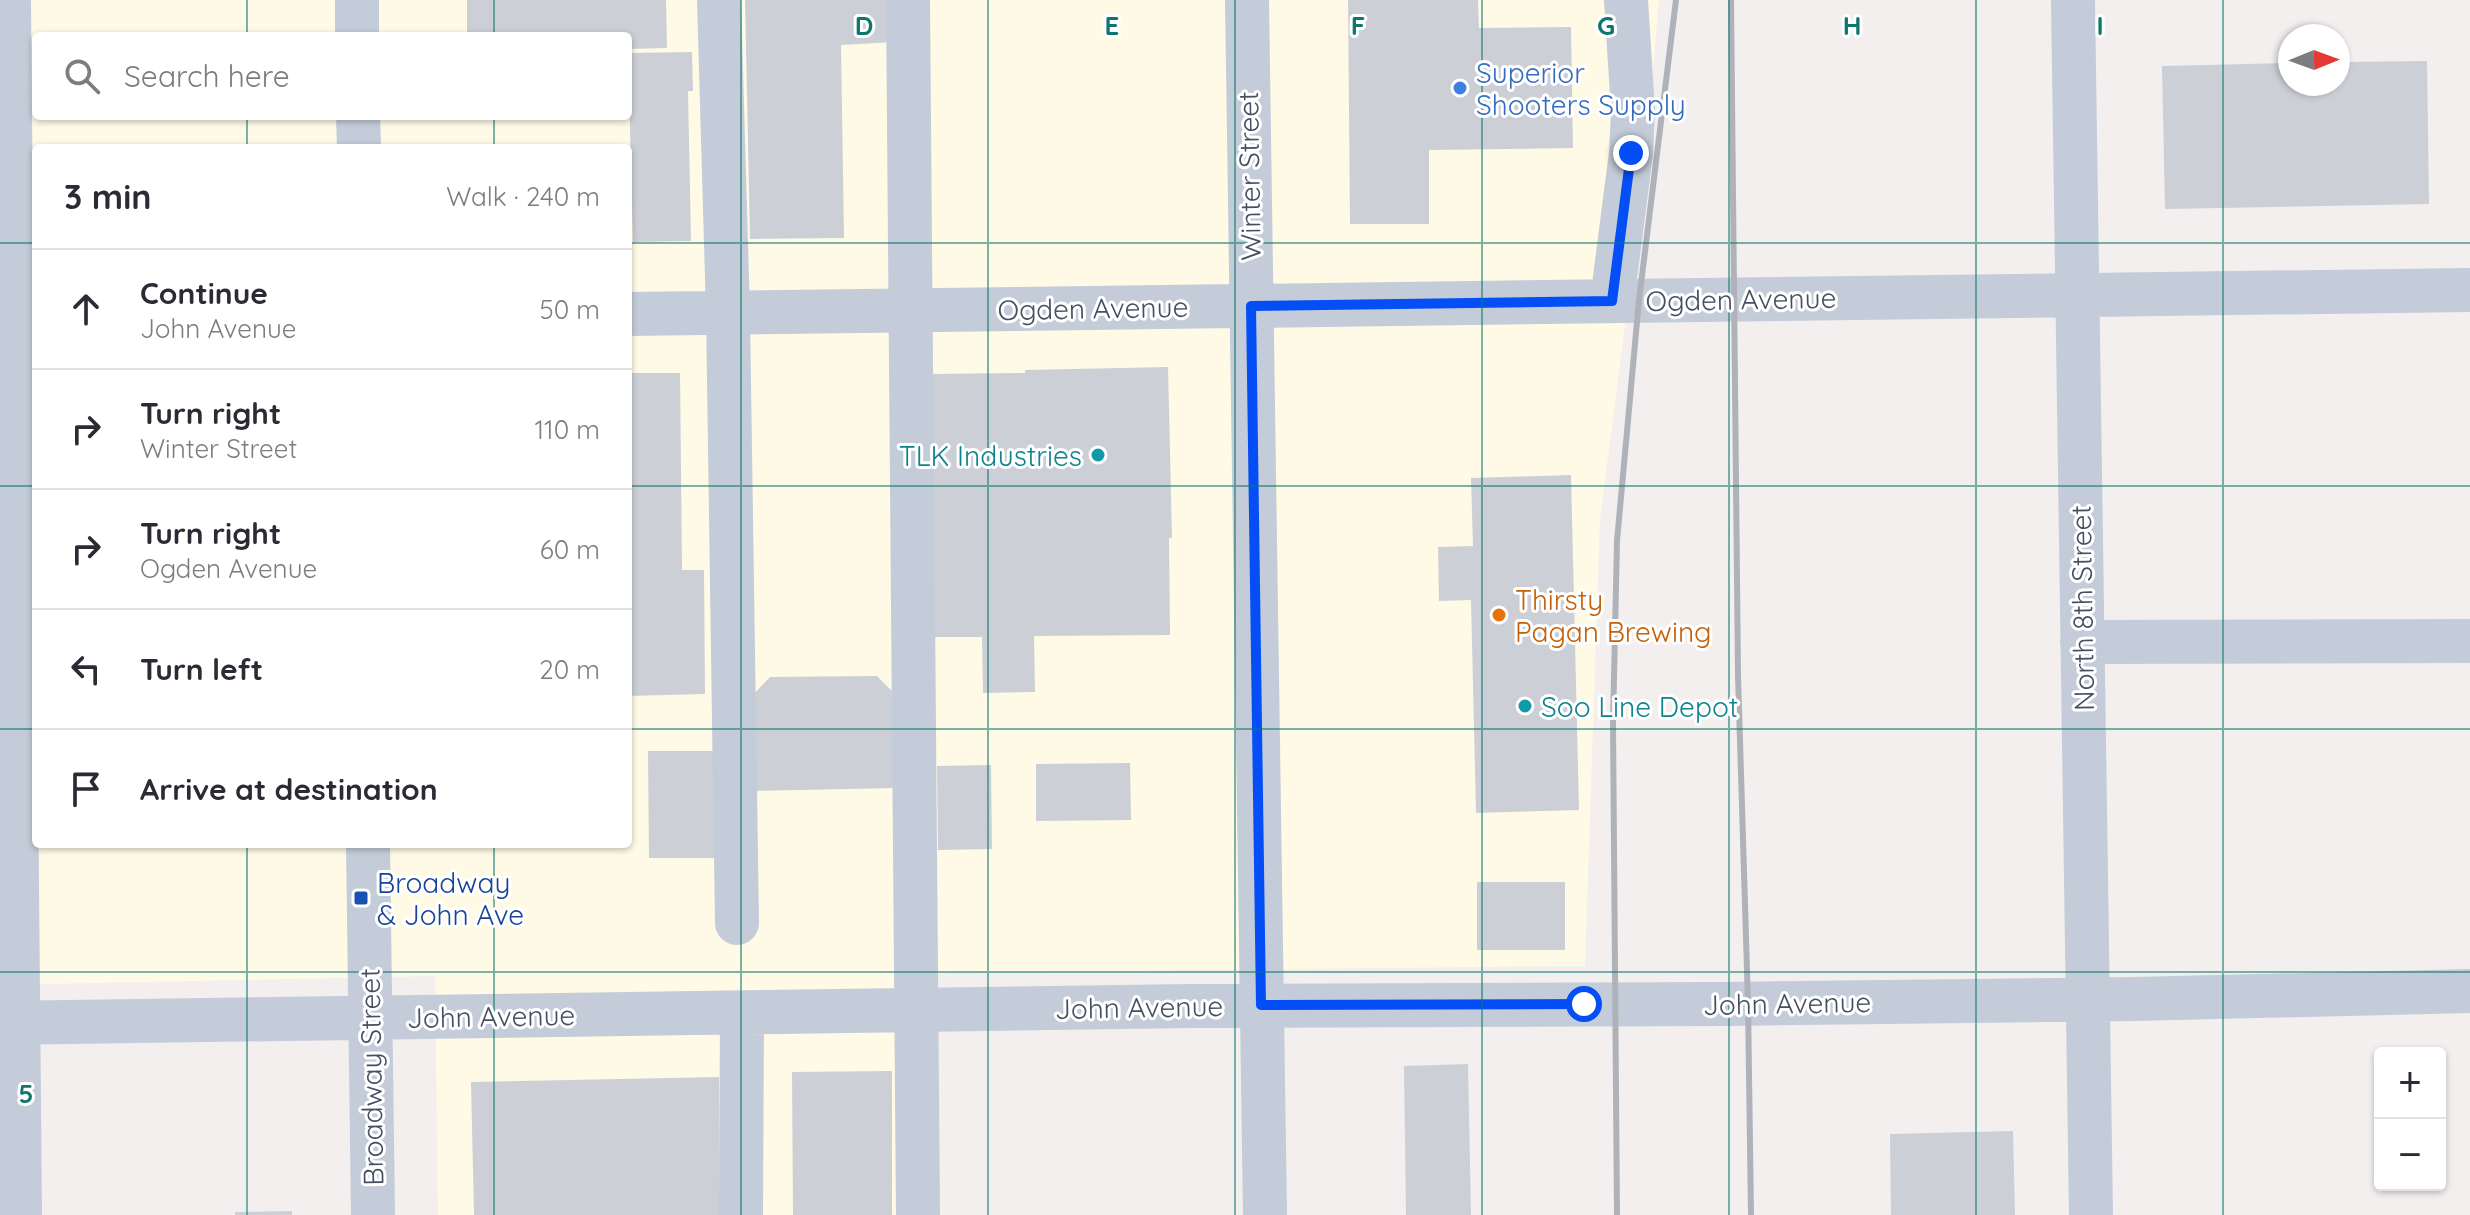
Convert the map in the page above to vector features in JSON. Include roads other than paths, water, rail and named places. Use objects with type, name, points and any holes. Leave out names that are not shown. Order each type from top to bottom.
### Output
[{"type":"street","points":[[9,0],[16,322],[17,655],[9,1022],[20,1215]]},
{"type":"street","points":[[357,0],[357,32]]},
{"type":"street","points":[[719,0],[728,313],[737,923]]},
{"type":"street","points":[[908,0],[918,1215]]},
{"type":"street","name":"Winter Street","points":[[1247,0],[1265,1215]]},
{"type":"street","points":[[1612,301],[1631,153],[1632,85],[1626,0]]},
{"type":"street","name":"North 8th Street","points":[[2073,0],[2091,1215]]},
{"type":"street","points":[[358,120],[359,144]]},
{"type":"street","name":"Ogden Avenue","points":[[632,314],[2470,290]]},
{"type":"street","points":[[2082,642],[2470,641]]},
{"type":"street","name":"Broadway Street","points":[[368,848],[373,1215]]},
{"type":"street","name":"John Avenue","points":[[9,1022],[1261,1005],[1723,1004],[2470,991]]},
{"type":"street","points":[[741,1215],[742,1013]]},
{"type":"railway","points":[[1617,1215],[1613,723],[1617,541],[1639,300],[1676,0]]},
{"type":"railway","points":[[1731,0],[1738,675],[1751,1215]]},
{"type":"place","name":"Superior Shooters Supply","points":[[1460,88]]},
{"type":"place","name":"TLK Industries","points":[[1098,455]]},
{"type":"place","name":"Thirsty Pagan Brewing","points":[[1499,615]]},
{"type":"place","name":"Soo Line Depot","points":[[1525,706]]},
{"type":"place","name":"Broadway & John Ave","points":[[361,898]]}]
